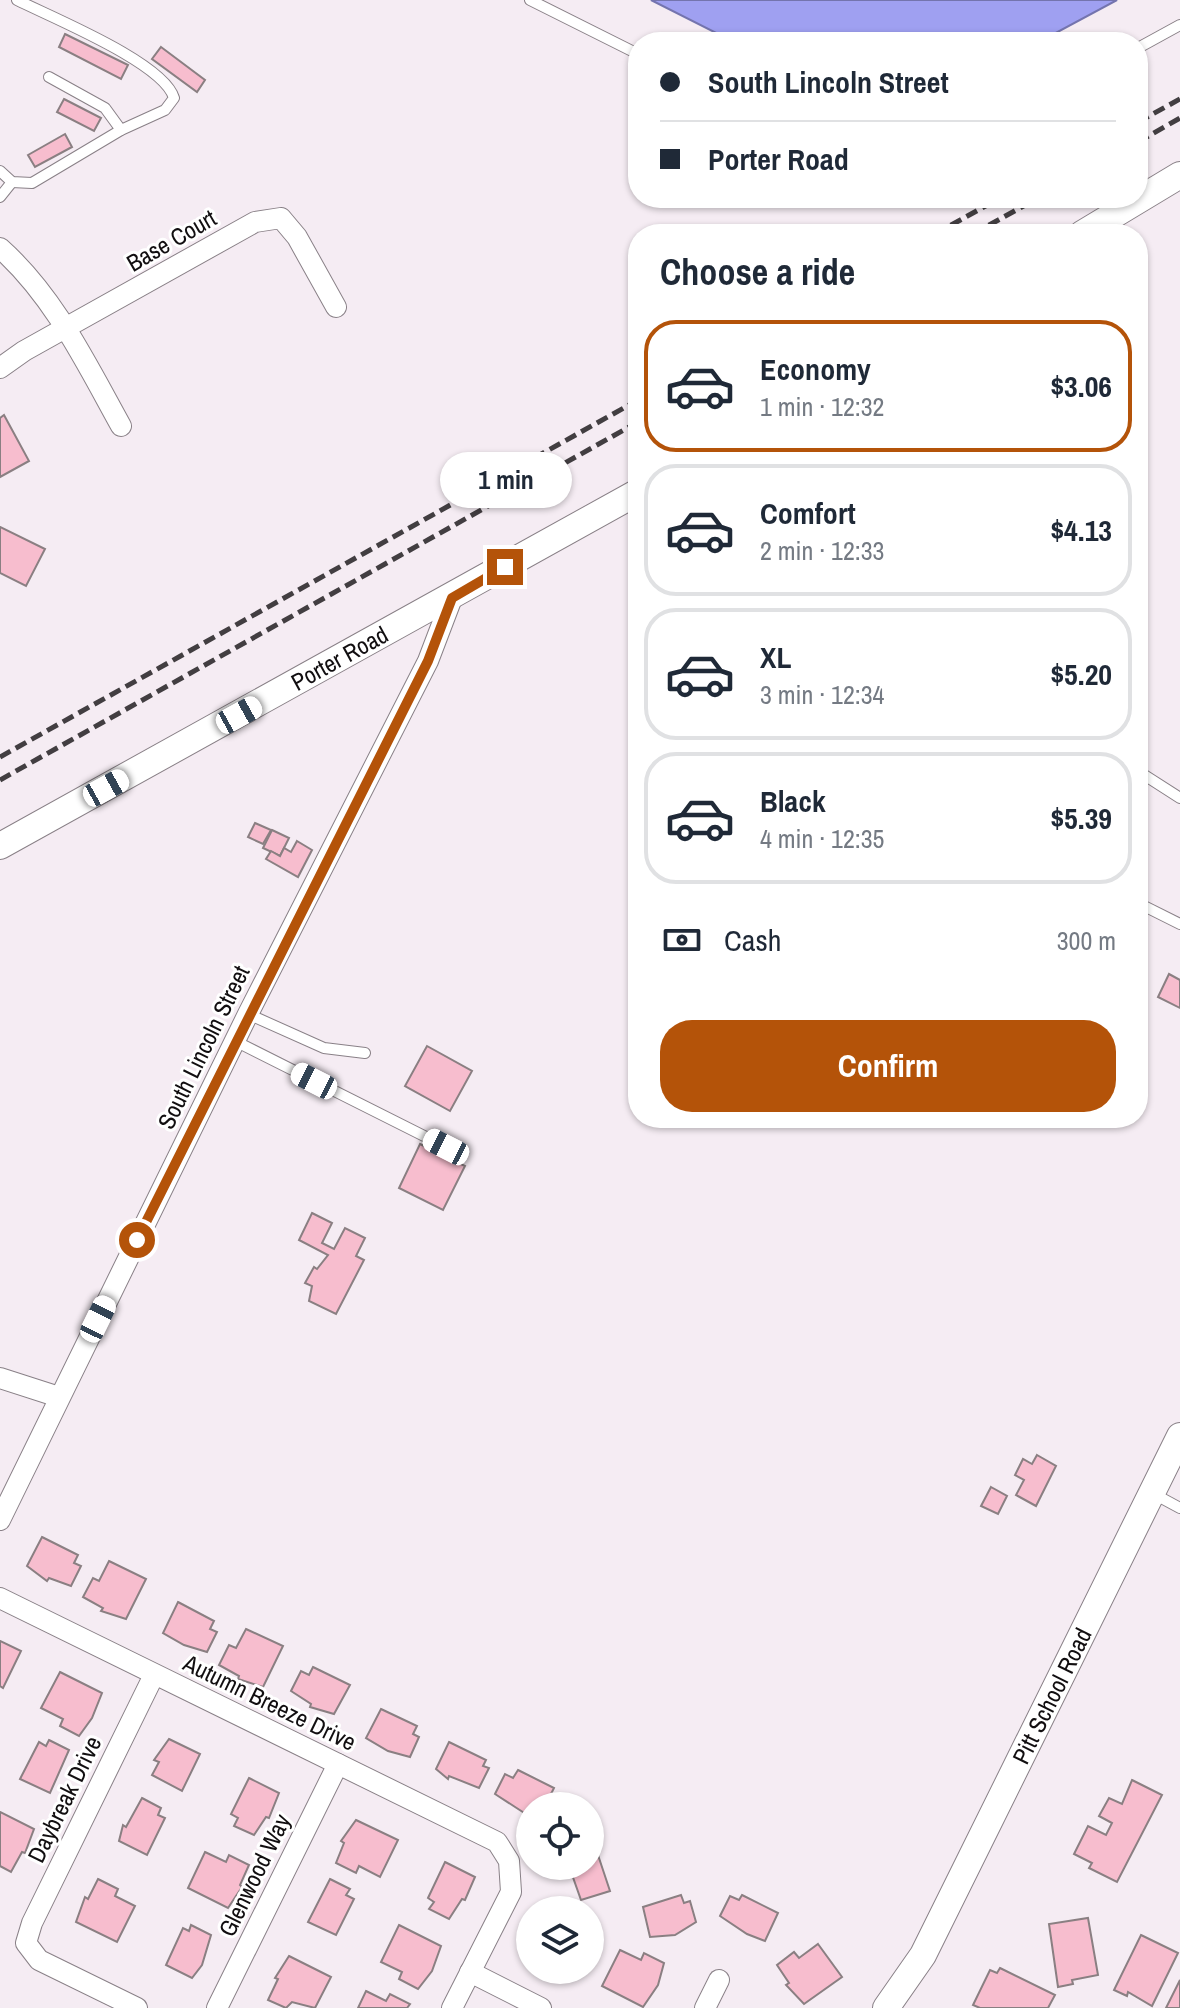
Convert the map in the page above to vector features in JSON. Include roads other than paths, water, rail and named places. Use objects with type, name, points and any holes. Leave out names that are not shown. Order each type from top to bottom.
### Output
[{"type":"street","points":[[1148,194],[1180,175]]},
{"type":"street","points":[[1099,224],[1125,208]]},
{"type":"street","name":"Base Court","points":[[0,368],[255,222],[281,218],[297,237],[336,307]]},
{"type":"street","points":[[0,248],[38,287],[66,328],[121,426]]},
{"type":"street","name":"Porter Road","points":[[0,846],[628,498]]},
{"type":"street","name":"South Lincoln Street","points":[[0,1520],[248,1014],[428,661],[452,598]]},
{"type":"street","points":[[0,1378],[59,1397]]},
{"type":"street","name":"Pitt School Road","points":[[886,2008],[923,1955],[1180,1436]]},
{"type":"street","name":"Autumn Breeze Drive","points":[[0,1598],[497,1842],[509,1861],[511,1892],[470,1972]]},
{"type":"street","name":"Daybreak Drive","points":[[137,2008],[39,1960],[27,1948],[26,1934],[154,1675]]},
{"type":"street","name":"Glenwood Way","points":[[217,2008],[338,1764]]},
{"type":"street","name":"Pitt School Road","points":[[910,2008],[919,1986],[923,1955]]},
{"type":"street","points":[[452,2008],[470,1972],[541,2008]]},
{"type":"street","points":[[705,2008],[719,1980]]},
{"type":"lane","points":[[0,171],[12,182],[32,183],[121,130],[165,110],[174,98],[170,86],[133,58],[17,0]]},
{"type":"lane","points":[[530,0],[628,49]]},
{"type":"lane","points":[[1148,43],[1180,25]]},
{"type":"lane","points":[[49,77],[105,108],[121,130]]},
{"type":"lane","points":[[0,197],[12,182]]},
{"type":"lane","points":[[1148,777],[1180,798]]},
{"type":"lane","points":[[1148,908],[1180,924]]},
{"type":"lane","points":[[248,1014],[324,1048],[365,1053]]},
{"type":"lane","points":[[235,1041],[446,1147]]},
{"type":"lane","points":[[1152,1493],[1180,1508]]},
{"type":"water","points":[[651,0],[1117,0],[1058,32],[714,32]]},
{"type":"railway","points":[[1148,117],[1180,99]]},
{"type":"railway","points":[[1148,136],[1180,118]]},
{"type":"railway","points":[[953,224],[982,208]]},
{"type":"railway","points":[[991,224],[1020,208]]},
{"type":"railway","points":[[0,757],[628,406]]},
{"type":"railway","points":[[0,780],[628,428]]}]
